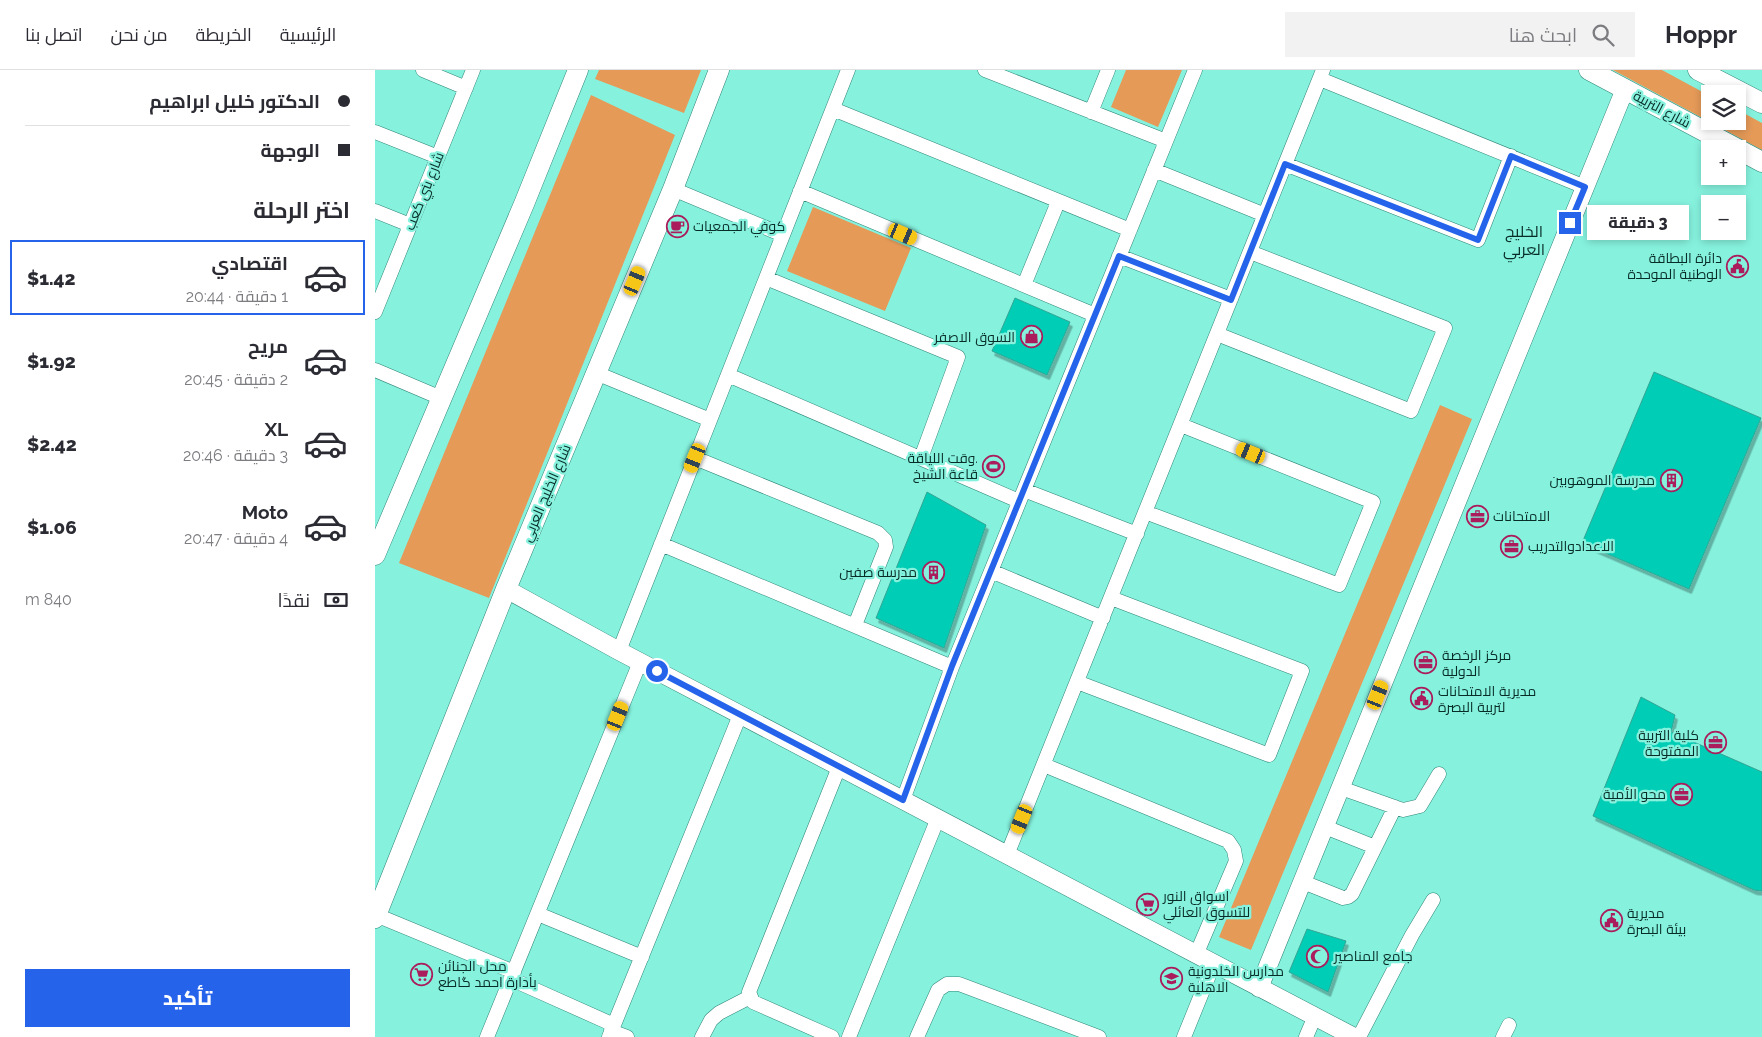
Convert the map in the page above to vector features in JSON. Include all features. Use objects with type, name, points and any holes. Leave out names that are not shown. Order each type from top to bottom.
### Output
[{"type":"main road","points":[[375,555],[524,204],[578,70]]},
{"type":"main road","name":"شارع الخليج العربي","points":[[375,916],[506,589],[673,189],[719,70]]},
{"type":"main road","name":"شارع التربية","points":[[1589,70],[1762,162]]},
{"type":"main road","points":[[1698,70],[1762,103]]},
{"type":"street","points":[[423,70],[466,88]]},
{"type":"street","name":"شارع بني كعب","points":[[375,312],[379,292],[410,225],[473,70]]},
{"type":"street","points":[[619,651],[848,70]]},
{"type":"street","points":[[985,70],[1166,141]]},
{"type":"street","points":[[1091,112],[1108,70]]},
{"type":"street","points":[[903,800],[952,666],[1195,70]]},
{"type":"street","points":[[1007,856],[1322,74],[1585,187]]},
{"type":"street","points":[[1259,988],[1625,89]]},
{"type":"street","points":[[833,109],[1130,230]]},
{"type":"street","points":[[375,132],[438,157]]},
{"type":"street","points":[[1285,164],[1478,240],[1511,156]]},
{"type":"street","points":[[1155,170],[1265,215]]},
{"type":"street","points":[[673,189],[783,236]]},
{"type":"street","points":[[801,191],[1095,315]]},
{"type":"street","points":[[1024,285],[1058,202]]},
{"type":"street","points":[[375,211],[410,225]]},
{"type":"street","points":[[1217,334],[1411,411],[1445,328],[1250,252]]},
{"type":"street","points":[[1119,256],[1231,300]]},
{"type":"street","points":[[766,278],[958,357],[921,458]]},
{"type":"street","points":[[375,370],[441,398]]},
{"type":"street","points":[[596,372],[710,420]]},
{"type":"street","points":[[728,375],[921,458],[1137,534]]},
{"type":"street","points":[[1145,512],[1339,585],[1373,502],[1181,425]]},
{"type":"street","points":[[695,458],[878,533],[885,540],[886,547],[855,625]]},
{"type":"street","points":[[661,544],[952,666]]},
{"type":"street","points":[[991,570],[1103,618]]},
{"type":"street","points":[[506,589],[740,715],[1354,1037]]},
{"type":"street","points":[[1077,682],[1269,755],[1302,671],[1111,598]]},
{"type":"street","points":[[487,1037],[640,662]]},
{"type":"street","points":[[611,1031],[740,715]]},
{"type":"street","points":[[1044,765],[1228,841],[1234,850],[1236,861],[1195,955]]},
{"type":"street","points":[[832,1037],[753,1002],[749,992],[839,767]]},
{"type":"street","points":[[1341,788],[1403,810],[1420,806],[1439,774]]},
{"type":"street","points":[[1303,882],[1343,898],[1348,898],[1352,894],[1395,807]]},
{"type":"street","points":[[849,1037],[938,818]]},
{"type":"street","points":[[1325,827],[1375,847]]},
{"type":"street","points":[[1359,1037],[1411,935],[1433,900]]},
{"type":"street","points":[[538,914],[641,957]]},
{"type":"street","points":[[375,916],[513,975],[611,1031],[627,1037]]},
{"type":"street","points":[[1184,1037],[1214,963]]},
{"type":"street","points":[[917,1037],[938,990],[947,984],[959,984],[1099,1037]]},
{"type":"street","points":[[701,1037],[711,1020],[719,1013],[751,998]]},
{"type":"street","points":[[1306,1037],[1315,1016]]},
{"type":"shaded area","points":[[599,70],[701,70],[684,113],[595,79]]},
{"type":"shaded area","points":[[1126,70],[1182,70],[1158,127],[1111,107]]},
{"type":"shaded area","points":[[1613,70],[1662,70],[1701,91],[1701,117]]},
{"type":"shaded area","points":[[591,95],[675,135],[489,598],[399,563]]},
{"type":"shaded area","points":[[1746,114],[1762,123],[1762,150],[1725,130],[1746,130]]},
{"type":"shaded area","points":[[813,207],[911,248],[885,311],[787,271]]},
{"type":"shaded area","points":[[1440,405],[1472,419],[1251,950],[1219,937]]},
{"type":"building","name":"السوق الاصفر","points":[[1015,298],[1070,322],[1047,375],[992,351]]},
{"type":"building","name":"مدرسة الموهوبين","points":[[1654,372],[1761,418],[1689,589],[1582,543]]},
{"type":"building","name":"مدرسة صفين","points":[[927,492],[986,525],[944,648],[876,618]]},
{"type":"building","name":"محو الأمية","points":[[1641,697],[1675,715],[1671,732],[1762,772],[1762,891],[1754,890],[1593,816]]},
{"type":"building","name":"جامع المناصير","points":[[1307,929],[1346,941],[1328,992],[1289,972]]},
{"type":"place","name":"كوفي الجمعيات","points":[[677,226]]},
{"type":"place","name":"دائرة البطاقة الوطنية الموحدة","points":[[1738,266]]},
{"type":"place","name":"السوق الاصفر","points":[[1031,337]]},
{"type":"place","name":"وقت اللياقة. قاعة الشيخ","points":[[994,466]]},
{"type":"place","name":"مدرسة الموهوبين","points":[[1671,480]]},
{"type":"place","name":"الامتحانات","points":[[1477,516]]},
{"type":"place","name":"الاعدادوالتدريب","points":[[1512,546]]},
{"type":"place","name":"مدرسة صفين","points":[[933,572]]},
{"type":"place","name":"مركز الرخصة الدولية","points":[[1426,663]]},
{"type":"place","name":"مديرية الامتحانات لتربية البصرة","points":[[1422,699]]},
{"type":"place","name":"كلية التربية المفتوحة","points":[[1715,743]]},
{"type":"place","name":"محو الأمية","points":[[1682,794]]},
{"type":"place","name":"اسواق النور للتسوق العائلي","points":[[1147,904]]},
{"type":"place","name":"مديرية بيئة البصرة","points":[[1611,921]]},
{"type":"place","name":"جامع المناصير","points":[[1318,956]]},
{"type":"place","name":"محل الجنائن بأدارة احمد گاطع","points":[[422,974]]},
{"type":"place","name":"مدارس الخلدونية الاهلية","points":[[1172,979]]},
{"type":"district","name":"الخليج العربي","points":[[1524,240]]},
{"type":"route","points":[[657,671],[903,800],[952,666],[1119,256],[1231,300],[1285,164],[1478,240],[1511,156],[1585,187],[1570,223]]}]
